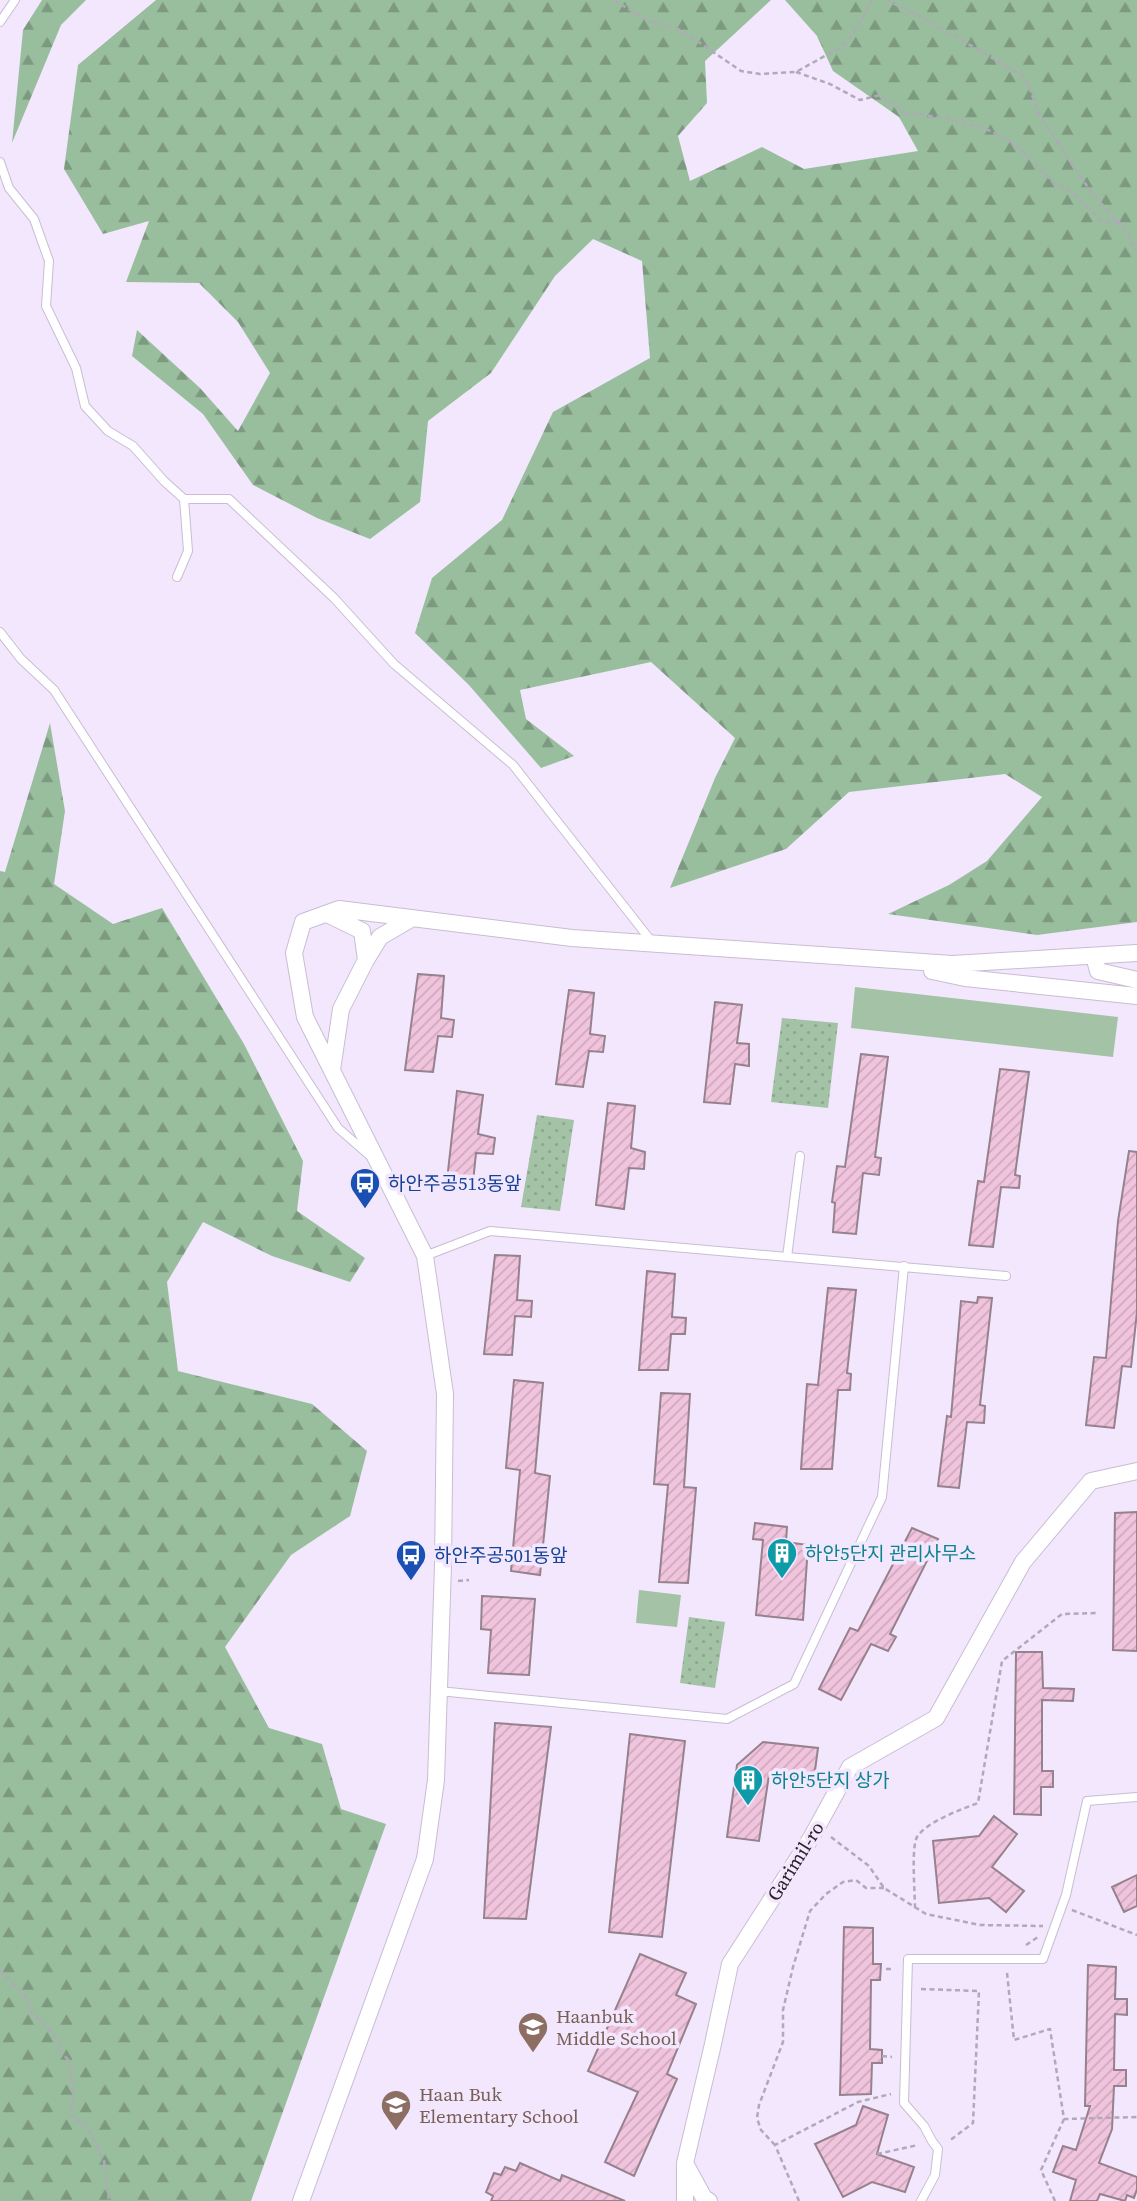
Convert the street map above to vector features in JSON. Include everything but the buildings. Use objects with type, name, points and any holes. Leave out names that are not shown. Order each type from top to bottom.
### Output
[{"type":"street","points":[[301,2201],[425,1859],[436,1780],[445,1394],[425,1256],[305,1017],[294,953],[303,922],[339,909],[409,920],[572,938],[952,964],[1137,953]]},
{"type":"street","points":[[327,914],[362,931],[366,960]]},
{"type":"street","points":[[332,1070],[341,1009],[366,960],[380,937],[409,920]]},
{"type":"street","points":[[1094,956],[1098,971],[1137,980]]},
{"type":"street","points":[[871,959],[965,978],[1137,996]]},
{"type":"street","name":"Garimil-ro","points":[[685,2201],[685,2163],[730,1964],[817,1827],[850,1767],[936,1718],[1023,1562],[1091,1481],[1137,1471]]},
{"type":"street","points":[[685,2163],[709,2201]]},
{"type":"lane","points":[[0,22],[15,0]]},
{"type":"lane","points":[[0,162],[9,188],[34,219],[49,261],[46,306],[76,368],[85,406],[108,431],[132,446],[184,499],[229,499],[334,598],[394,664],[513,765],[654,944]]},
{"type":"lane","points":[[177,577],[188,551],[184,499]]},
{"type":"lane","points":[[0,632],[22,659],[54,690],[338,1128],[379,1163]]},
{"type":"lane","points":[[787,1257],[800,1156]]},
{"type":"lane","points":[[425,1256],[490,1231],[1006,1276]]},
{"type":"lane","points":[[439,1691],[727,1719],[794,1684],[882,1497],[904,1266]]},
{"type":"lane","points":[[921,2201],[935,2175],[938,2149],[924,2126],[904,2103],[908,1959],[1043,1959],[1062,1906],[1087,1801],[1137,1797]]},
{"type":"path","points":[[614,0],[643,18],[681,30],[741,71],[760,74],[796,72],[830,84],[860,100],[880,95],[905,113],[946,118],[988,130],[1015,144],[1051,180],[1078,198],[1102,221],[1121,224]]},
{"type":"path","points":[[796,72],[841,47],[856,30],[872,0]]},
{"type":"path","points":[[886,0],[927,20],[1026,77],[1040,116],[1093,195],[1121,224],[1137,251]]},
{"type":"path","points":[[915,1908],[916,1838],[924,1830],[953,1813],[978,1803],[1002,1661],[1062,1614],[1099,1613]]},
{"type":"path","points":[[817,1827],[869,1866],[884,1888],[926,1914],[980,1925],[1055,1926]]},
{"type":"path","points":[[799,2201],[775,2145],[761,2130],[757,2118],[759,2105],[783,2042],[783,2010],[793,1967],[810,1911],[826,1894],[843,1882],[856,1880],[866,1888],[884,1888]]},
{"type":"path","points":[[1062,1906],[1137,1935]]},
{"type":"path","points":[[1026,1945],[1055,1926]]},
{"type":"path","points":[[1006,1959],[1014,2040],[1050,2029],[1064,2119],[1041,2170],[1055,2201]]},
{"type":"path","points":[[0,1970],[26,1997],[32,2013],[53,2034],[60,2045],[61,2053],[70,2061],[73,2094],[71,2116],[87,2126],[104,2161],[108,2201]]},
{"type":"path","points":[[907,1989],[979,1991],[973,2123],[938,2149]]},
{"type":"path","points":[[775,2145],[858,2102],[897,2093]]},
{"type":"path","points":[[1064,2119],[1137,2117]]},
{"type":"path","points":[[877,2154],[932,2141]]},
{"type":"green space","points":[[42,0],[86,0],[61,25],[12,143],[23,30]]},
{"type":"green space","points":[[156,0],[771,0],[705,61],[707,103],[678,136],[690,181],[762,147],[804,169],[918,151],[899,117],[833,71],[817,36],[785,0],[1137,0],[1137,922],[1037,935],[888,914],[949,885],[987,861],[1042,797],[1005,774],[849,792],[786,849],[670,888],[715,778],[735,738],[651,662],[520,690],[526,719],[574,756],[541,768],[468,684],[415,633],[432,578],[502,520],[553,412],[650,358],[642,261],[593,239],[555,276],[491,373],[428,421],[420,502],[370,539],[317,518],[253,485],[203,414],[132,356],[137,330],[200,388],[238,431],[270,373],[238,322],[199,283],[126,282],[149,221],[103,234],[64,169],[78,65]]},
{"type":"green space","points":[[50,723],[65,811],[54,884],[113,924],[162,908],[244,1044],[303,1161],[297,1211],[365,1258],[350,1282],[272,1256],[203,1222],[167,1282],[178,1371],[312,1404],[367,1451],[350,1516],[291,1555],[225,1647],[269,1728],[322,1744],[341,1809],[386,1824],[251,2201],[0,2201],[0,871],[5,872]]},
{"type":"green space","points":[[855,987],[1118,1017],[1113,1057],[851,1028]]},
{"type":"green space","points":[[782,1018],[838,1023],[828,1108],[771,1102]]},
{"type":"green space","points":[[537,1115],[574,1120],[560,1211],[521,1207]]},
{"type":"green space","points":[[639,1590],[681,1595],[677,1627],[636,1623]]},
{"type":"green space","points":[[689,1617],[725,1622],[715,1688],[680,1683]]},
{"type":"place","name":"하안주공513동앞","points":[[365,1210]]},
{"type":"place","name":"하안5단지 관리사무소","points":[[782,1580]]},
{"type":"place","name":"하안주공501동앞","points":[[411,1582]]},
{"type":"place","name":"하안5단지 상가","points":[[748,1807]]},
{"type":"place","name":"Haanbuk Middle School","points":[[533,2054]]},
{"type":"place","name":"Haan Buk Elementary School","points":[[396,2132]]}]
